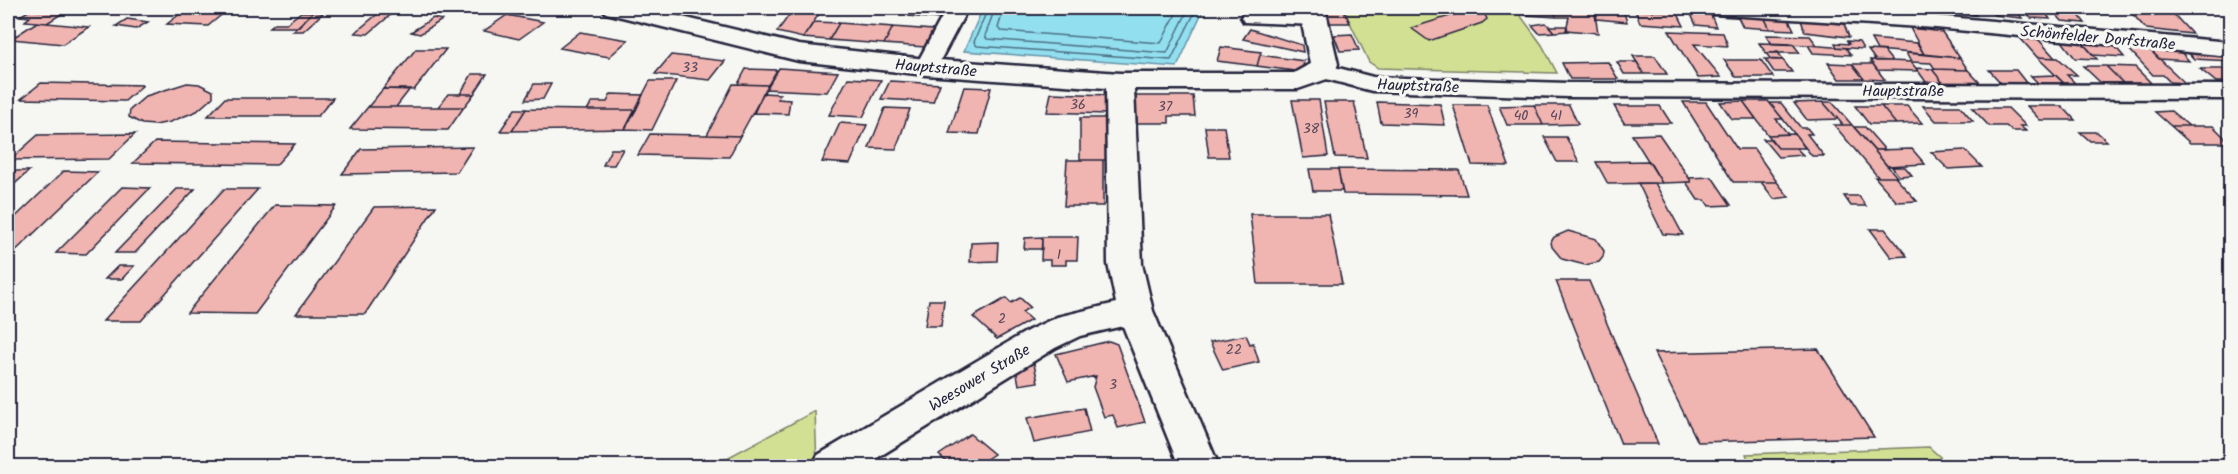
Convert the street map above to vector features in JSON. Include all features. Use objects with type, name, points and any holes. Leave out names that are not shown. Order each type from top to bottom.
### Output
[{"type":"main road","name":"Hauptstraße","points":[[615,8],[799,53],[926,67],[1120,81],[1298,81],[1323,71]]},
{"type":"main road","points":[[1313,14],[1324,64],[1323,71]]},
{"type":"main road","points":[[1120,81],[1122,247],[1135,310],[1199,466]]},
{"type":"main road","name":"Weesower Straße","points":[[832,466],[1042,339],[1070,326],[1135,310]]},
{"type":"street","points":[[926,67],[957,8]]},
{"type":"street","name":"Schönfelder Dorfstraße","points":[[1713,8],[1936,22],[2230,49]]},
{"type":"street","points":[[1252,17],[1313,14]]},
{"type":"street","name":"Hauptstraße","points":[[1323,71],[1372,84],[1568,90],[2230,92]]},
{"type":"green space","points":[[1343,8],[1515,8],[1542,45],[1557,73],[1378,68],[1369,62]]},
{"type":"green space","points":[[815,411],[817,466],[712,466]]},
{"type":"green space","points":[[1929,447],[1950,466],[1751,466],[1746,454]]},
{"type":"water","points":[[983,8],[1204,8],[1177,67],[964,51]]},
{"type":"building","points":[[48,8],[71,8],[63,13],[43,11]]},
{"type":"building","points":[[385,8],[413,8],[409,11],[382,10]]},
{"type":"building","points":[[432,8],[470,8],[460,15],[448,12],[443,15],[426,12]]},
{"type":"building","points":[[794,8],[823,8],[803,38],[777,32]]},
{"type":"building","points":[[914,8],[946,8],[940,19],[909,16]]},
{"type":"building","points":[[1248,8],[1290,8],[1291,10],[1276,9],[1276,13],[1248,12]]},
{"type":"building","points":[[1523,8],[1554,8],[1556,17],[1525,15]]},
{"type":"building","points":[[1554,8],[1594,8],[1598,33],[1566,30],[1569,17],[1556,17]]},
{"type":"building","points":[[1594,8],[1623,10],[1627,22],[1597,19]]},
{"type":"building","points":[[1948,8],[1971,8],[1976,15],[1951,12]]},
{"type":"building","points":[[1988,8],[2015,8],[2022,18],[1994,15]]},
{"type":"building","points":[[2022,8],[2042,8],[2050,19],[2031,18]]},
{"type":"building","points":[[2051,8],[2075,10],[2085,23],[2062,21]]},
{"type":"building","points":[[2104,8],[2168,8],[2192,34],[2146,29],[2129,10]]},
{"type":"building","points":[[1324,9],[1343,9],[1350,23],[1328,23]]},
{"type":"building","points":[[30,10],[63,13],[47,23],[25,21],[30,17],[20,16]]},
{"type":"building","points":[[185,10],[225,12],[208,26],[167,24]]},
{"type":"building","points":[[382,10],[395,11],[368,34],[355,33]]},
{"type":"building","points":[[1469,10],[1484,13],[1487,19],[1482,23],[1429,41],[1411,28]]},
{"type":"building","points":[[1635,10],[1677,12],[1684,26],[1640,23]]},
{"type":"building","points":[[301,12],[313,12],[298,27],[270,27],[275,23],[287,23]]},
{"type":"building","points":[[313,12],[323,13],[303,31],[293,31]]},
{"type":"building","points":[[1690,12],[1710,13],[1716,27],[1696,25]]},
{"type":"building","points":[[1736,13],[1763,15],[1770,29],[1743,27]]},
{"type":"building","points":[[507,15],[543,22],[519,39],[484,31]]},
{"type":"building","points":[[1763,15],[1787,16],[1794,30],[1770,29]]},
{"type":"building","points":[[433,18],[442,20],[420,34],[411,32]]},
{"type":"building","points":[[127,19],[148,22],[136,29],[116,26]]},
{"type":"building","points":[[1801,20],[1844,24],[1849,37],[1805,32]]},
{"type":"building","points":[[37,22],[89,27],[63,44],[11,39]]},
{"type":"building","points":[[814,22],[839,23],[829,40],[803,38]]},
{"type":"building","points":[[839,23],[893,27],[884,44],[829,40]]},
{"type":"building","points":[[1546,23],[1554,32],[1539,33],[1532,25]]},
{"type":"building","points":[[1549,26],[1567,26],[1568,31],[1554,32]]},
{"type":"building","points":[[893,27],[933,30],[925,47],[884,44]]},
{"type":"building","points":[[1910,28],[1942,32],[1960,58],[1924,54]]},
{"type":"building","points":[[1250,29],[1302,45],[1303,52],[1243,39]]},
{"type":"building","points":[[1669,31],[1723,33],[1728,46],[1694,44],[1721,77],[1698,78]]},
{"type":"building","points":[[580,32],[628,40],[609,57],[560,48]]},
{"type":"building","points":[[1352,34],[1359,50],[1340,51],[1334,35]]},
{"type":"building","points":[[1766,35],[1810,36],[1817,45],[1772,44]]},
{"type":"building","points":[[1871,39],[1917,43],[1924,54],[1877,50]]},
{"type":"building","points":[[2021,39],[2039,40],[2055,58],[2037,57]]},
{"type":"building","points":[[2061,40],[2082,42],[2097,59],[2075,58]]},
{"type":"building","points":[[1847,41],[1859,42],[1863,49],[1837,47],[1835,43],[1849,44]]},
{"type":"building","points":[[2082,42],[2113,44],[2124,57],[2093,55]]},
{"type":"building","points":[[1759,43],[1793,44],[1800,53],[1766,53]]},
{"type":"building","points":[[1808,45],[1846,48],[1851,55],[1813,53]]},
{"type":"building","points":[[2125,45],[2147,47],[2185,83],[2170,82],[2163,75],[2153,75]]},
{"type":"building","points":[[1221,47],[1261,52],[1257,66],[1217,61]]},
{"type":"building","points":[[2147,47],[2178,49],[2189,61],[2159,59]]},
{"type":"building","points":[[416,49],[446,49],[414,90],[383,89]]},
{"type":"building","points":[[1868,50],[1884,51],[1892,61],[1876,61]]},
{"type":"building","points":[[2186,50],[2230,53],[2230,61],[2194,59]]},
{"type":"building","points":[[1778,52],[1783,60],[1771,60],[1766,53]]},
{"type":"building","points":[[1906,53],[1960,58],[1968,70],[1935,69],[1931,63],[1911,62]]},
{"type":"building","points":[[671,55],[725,61],[710,80],[655,74]]},
{"type":"building","points":[[1260,55],[1304,61],[1302,72],[1257,66]]},
{"type":"building","points":[[1633,56],[1655,56],[1667,74],[1644,74]]},
{"type":"building","points":[[2037,57],[2058,58],[2077,75],[2067,75],[2081,89],[2069,88]]},
{"type":"building","points":[[1765,59],[1783,60],[1792,72],[1774,72]]},
{"type":"building","points":[[1724,60],[1761,60],[1773,77],[1736,77]]},
{"type":"building","points":[[1870,60],[1911,62],[1918,71],[1877,70]]},
{"type":"building","points":[[1608,62],[1618,79],[1570,79],[1562,63]]},
{"type":"building","points":[[1617,62],[1637,62],[1644,74],[1624,74]]},
{"type":"building","points":[[1828,63],[1852,64],[1864,79],[1839,79]]},
{"type":"building","points":[[1852,64],[1873,64],[1885,80],[1864,79]]},
{"type":"building","points":[[2083,66],[2106,66],[2123,83],[2101,83]]},
{"type":"building","points":[[2106,66],[2135,67],[2152,84],[2123,83]]},
{"type":"building","points":[[779,68],[838,72],[827,92],[766,89]]},
{"type":"building","points":[[1916,68],[1932,69],[1943,83],[1926,82]]},
{"type":"building","points":[[746,69],[777,70],[768,85],[738,84]]},
{"type":"building","points":[[1932,69],[1968,70],[1981,84],[1943,83]]},
{"type":"building","points":[[2200,69],[2228,69],[2230,82],[2216,82]]},
{"type":"building","points":[[1989,70],[2016,70],[2027,84],[2001,83]]},
{"type":"building","points":[[472,74],[487,74],[474,94],[460,94]]},
{"type":"building","points":[[2055,75],[2069,88],[2043,88],[2031,76]]},
{"type":"building","points":[[848,78],[881,80],[863,117],[829,115]]},
{"type":"building","points":[[650,81],[676,81],[652,130],[625,129]]},
{"type":"building","points":[[890,81],[940,84],[933,102],[881,99]]},
{"type":"building","points":[[41,83],[143,85],[125,101],[21,99]]},
{"type":"building","points":[[187,83],[199,84],[213,91],[213,97],[197,111],[170,122],[155,125],[142,124],[129,117],[130,110],[146,96]]},
{"type":"building","points":[[534,84],[551,84],[543,99],[525,100]]},
{"type":"building","points":[[733,84],[768,85],[740,136],[707,135]]},
{"type":"building","points":[[964,87],[991,88],[979,134],[949,133]]},
{"type":"building","points":[[383,89],[410,89],[396,107],[368,107]]},
{"type":"building","points":[[763,93],[780,94],[778,99],[790,100],[788,114],[754,113]]},
{"type":"building","points":[[1051,93],[1109,95],[1106,114],[1047,112]]},
{"type":"building","points":[[448,94],[474,94],[464,107],[438,107]]},
{"type":"building","points":[[611,94],[643,95],[636,110],[587,110],[592,102],[607,102]]},
{"type":"building","points":[[1135,96],[1193,96],[1195,116],[1169,116],[1169,123],[1137,123]]},
{"type":"building","points":[[225,98],[333,98],[318,116],[208,116]]},
{"type":"building","points":[[1292,100],[1319,100],[1328,156],[1303,158]]},
{"type":"building","points":[[1743,101],[1768,101],[1783,119],[1776,119],[1788,134],[1768,135]]},
{"type":"building","points":[[1743,101],[1756,119],[1732,119],[1720,102]]},
{"type":"building","points":[[1324,102],[1354,102],[1367,158],[1335,157]]},
{"type":"building","points":[[1377,102],[1440,104],[1445,125],[1381,123]]},
{"type":"building","points":[[1683,102],[1706,102],[1737,149],[1754,149],[1777,182],[1733,182]]},
{"type":"building","points":[[1823,102],[1838,119],[1807,120],[1794,103]]},
{"type":"building","points":[[1823,102],[1832,102],[1852,125],[1843,125]]},
{"type":"building","points":[[1770,103],[1781,103],[1801,128],[1807,128],[1812,134],[1807,134],[1824,156],[1812,156]]},
{"type":"building","points":[[1453,105],[1487,105],[1509,166],[1472,165]]},
{"type":"building","points":[[1534,105],[1543,125],[1507,125],[1499,106]]},
{"type":"building","points":[[1534,105],[1569,105],[1578,124],[1543,125]]},
{"type":"building","points":[[1614,106],[1660,106],[1671,123],[1624,123]]},
{"type":"building","points":[[1855,106],[1881,106],[1896,124],[1869,124]]},
{"type":"building","points":[[1881,106],[1907,106],[1922,123],[1896,124]]},
{"type":"building","points":[[1923,106],[1960,106],[1973,121],[1936,121]]},
{"type":"building","points":[[2027,106],[2062,106],[2075,120],[2040,120]]},
{"type":"building","points":[[368,107],[464,107],[448,130],[350,129]]},
{"type":"building","points":[[885,108],[910,109],[896,149],[869,148]]},
{"type":"building","points":[[1972,108],[2008,108],[2026,126],[2020,126],[2026,131],[2012,131],[2006,126],[1989,126]]},
{"type":"building","points":[[515,109],[526,109],[512,131],[500,131]]},
{"type":"building","points":[[526,109],[636,110],[625,129],[512,131]]},
{"type":"building","points":[[2171,111],[2189,126],[2171,126],[2155,112]]},
{"type":"building","points":[[1080,118],[1109,118],[1109,160],[1080,160]]},
{"type":"building","points":[[840,123],[867,125],[850,164],[822,162]]},
{"type":"building","points":[[1834,125],[1852,125],[1897,177],[1878,177]]},
{"type":"building","points":[[2171,126],[2213,126],[2230,143],[2190,143]]},
{"type":"building","points":[[1205,127],[1224,127],[1229,157],[1209,157]]},
{"type":"building","points":[[1854,127],[1865,127],[1885,150],[1874,150]]},
{"type":"building","points":[[2080,132],[2097,132],[2107,141],[2090,141]]},
{"type":"building","points":[[135,134],[109,159],[10,160],[38,135]]},
{"type":"building","points":[[650,134],[740,136],[729,157],[638,155]]},
{"type":"building","points":[[1659,134],[1691,182],[1662,183],[1632,135]]},
{"type":"building","points":[[1795,134],[1805,148],[1778,148],[1768,135]]},
{"type":"building","points":[[1544,137],[1566,137],[1579,162],[1557,162]]},
{"type":"building","points":[[1763,139],[1770,139],[1778,148],[1796,148],[1803,155],[1778,157]]},
{"type":"building","points":[[155,142],[295,144],[276,165],[133,163]]},
{"type":"building","points":[[473,147],[457,172],[342,174],[361,149]]},
{"type":"building","points":[[611,149],[623,149],[614,165],[603,165]]},
{"type":"building","points":[[1912,149],[1925,164],[1887,166],[1874,150]]},
{"type":"building","points":[[1965,150],[1982,167],[1948,169],[1931,152]]},
{"type":"building","points":[[1067,160],[1103,160],[1103,206],[1064,206]]},
{"type":"building","points":[[1649,161],[1662,183],[1608,184],[1596,162]]},
{"type":"building","points":[[1892,167],[1905,167],[1912,175],[1899,176]]},
{"type":"building","points":[[1309,169],[1338,169],[1342,191],[1313,191]]},
{"type":"building","points":[[1338,169],[1459,170],[1467,195],[1343,194]]},
{"type":"building","points":[[8,171],[29,171],[8,190]]},
{"type":"building","points":[[64,171],[98,172],[8,258],[8,224]]},
{"type":"building","points":[[1712,177],[1731,205],[1709,206],[1705,200],[1698,200],[1686,182],[1691,182],[1689,178]]},
{"type":"building","points":[[1875,177],[1895,177],[1917,201],[1897,202]]},
{"type":"building","points":[[1761,182],[1777,182],[1789,197],[1774,199]]},
{"type":"building","points":[[1638,183],[1655,183],[1683,235],[1663,234]]},
{"type":"building","points":[[122,187],[150,188],[86,254],[56,253]]},
{"type":"building","points":[[177,189],[195,189],[135,253],[115,253]]},
{"type":"building","points":[[224,189],[258,189],[141,321],[103,321]]},
{"type":"building","points":[[1844,196],[1859,196],[1866,206],[1851,206]]},
{"type":"building","points":[[275,205],[336,206],[255,314],[187,313]]},
{"type":"building","points":[[436,206],[365,314],[296,314],[374,207]]},
{"type":"building","points":[[1250,214],[1328,214],[1342,284],[1258,284]]},
{"type":"building","points":[[1870,229],[1885,229],[1907,256],[1891,257]]},
{"type":"building","points":[[1568,231],[1596,239],[1604,251],[1599,262],[1585,265],[1562,259],[1552,247],[1551,242],[1554,237]]},
{"type":"building","points":[[1042,237],[1078,237],[1077,260],[1066,260],[1066,265],[1050,265],[1050,260],[1041,260]]},
{"type":"building","points":[[1042,237],[1042,249],[1024,249],[1025,238]]},
{"type":"building","points":[[998,242],[997,261],[970,262],[971,243]]},
{"type":"building","points":[[118,266],[134,266],[122,279],[105,279]]},
{"type":"building","points":[[1556,281],[1589,281],[1658,444],[1621,444]]},
{"type":"building","points":[[1006,298],[1011,303],[1020,298],[1030,307],[1022,312],[1031,320],[997,339],[973,317]]},
{"type":"building","points":[[929,300],[944,300],[941,326],[925,326]]},
{"type":"building","points":[[1246,335],[1250,344],[1253,343],[1259,362],[1223,370],[1210,342]]},
{"type":"building","points":[[1109,341],[1117,344],[1145,422],[1118,428],[1113,415],[1104,417],[1093,387],[1096,376],[1068,382],[1056,354]]},
{"type":"building","points":[[1818,349],[1874,437],[1698,442],[1654,353]]},
{"type":"building","points":[[1033,360],[1038,382],[1019,385],[1016,369]]},
{"type":"building","points":[[1084,408],[1090,432],[1034,443],[1027,418]]},
{"type":"building","points":[[970,434],[994,454],[976,466],[951,466],[939,455]]}]
